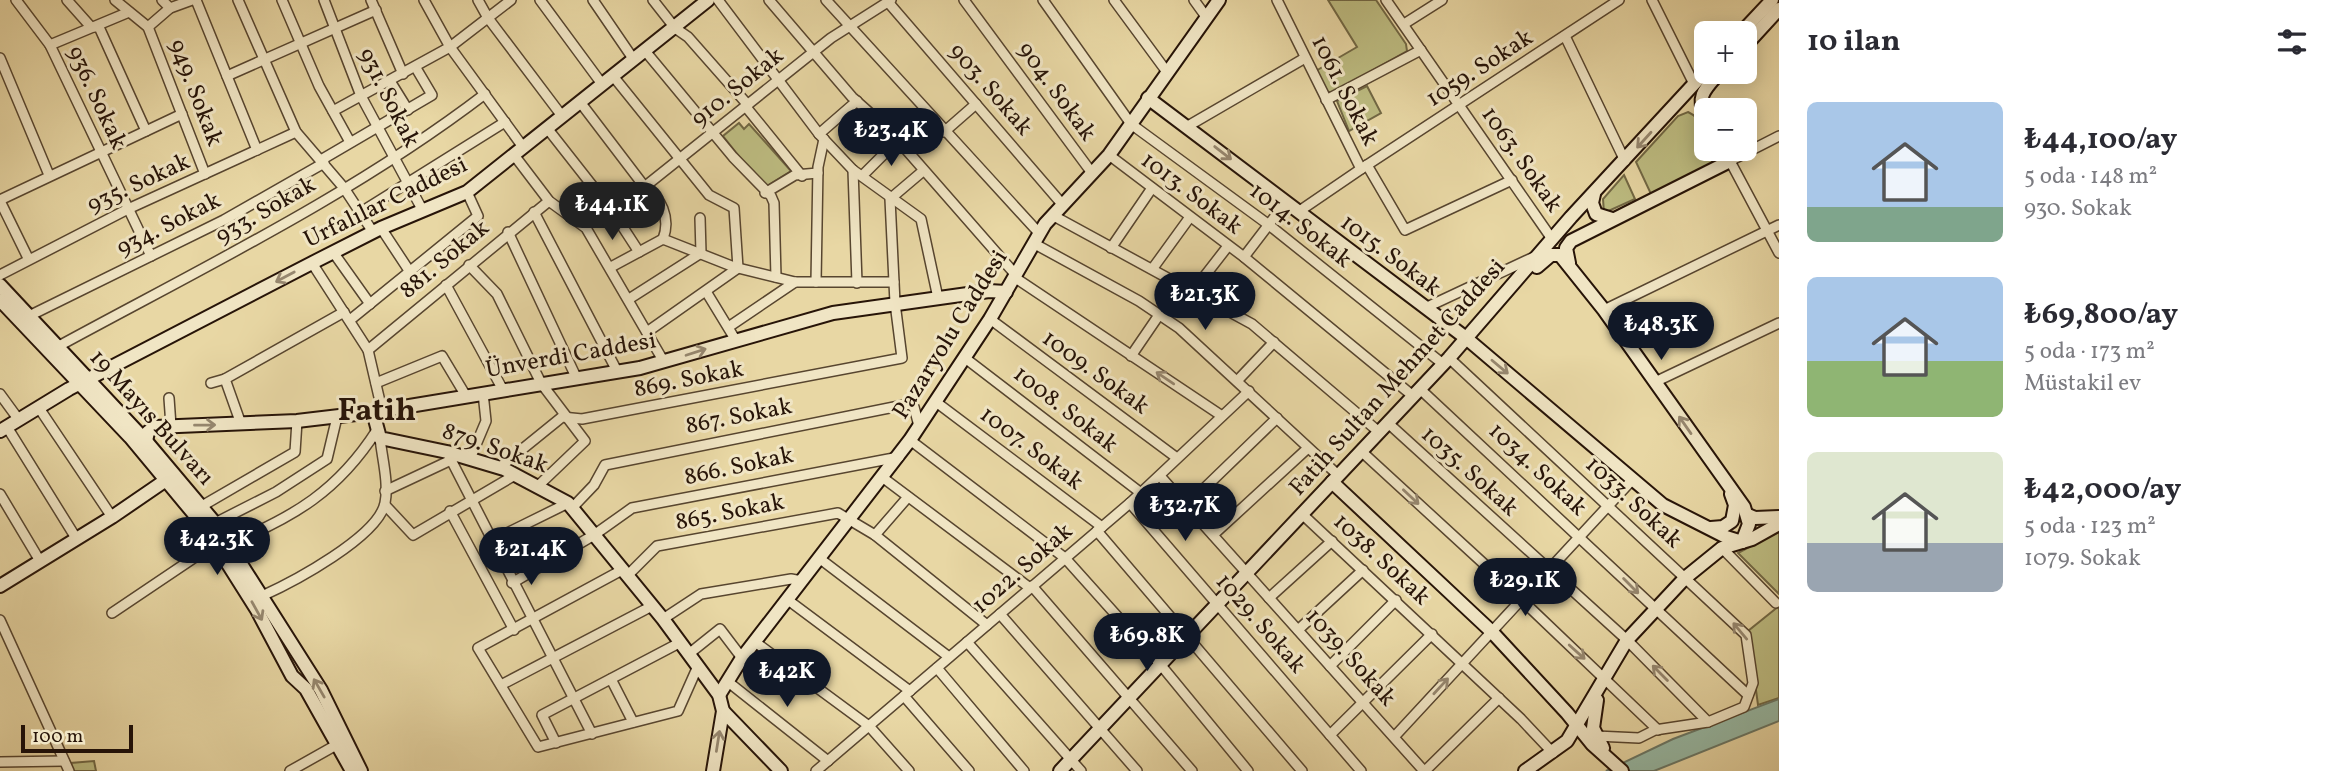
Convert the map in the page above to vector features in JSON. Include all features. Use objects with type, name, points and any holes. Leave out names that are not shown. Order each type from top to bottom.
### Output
[{"type":"main road","name":"Urfalılar Caddesi","points":[[3,429],[333,252],[467,192],[675,29],[708,0]]},
{"type":"main road","name":"Pazaryolu Caddesi","points":[[719,695],[755,642],[899,457],[990,319],[1052,215],[1109,155],[1219,0]]},
{"type":"main road","points":[[1752,21],[1772,0]]},
{"type":"main road","points":[[1757,33],[1779,9]]},
{"type":"main road","name":"Fatih Sultan Mehmet Caddesi","points":[[1060,771],[1446,361],[1552,239],[1694,84]]},
{"type":"main road","name":"1015. Sokak","points":[[1149,98],[1466,338],[1673,512],[1742,542]]},
{"type":"main road","points":[[1674,106],[1688,103],[1694,107]]},
{"type":"main road","points":[[1569,264],[1566,248],[1571,241],[1730,161]]},
{"type":"main road","points":[[1594,194],[1592,203],[1596,214],[1612,219]]},
{"type":"main road","points":[[1489,313],[1513,293],[1545,258],[1556,254],[1569,264],[1748,515],[1749,524],[1742,542]]},
{"type":"main road","name":"19 Mayıs Bulvarı","points":[[0,285],[57,347],[166,480],[223,543],[262,596],[321,690],[362,771]]},
{"type":"main road","name":"Ünverdi Caddesi","points":[[146,441],[151,429],[171,426],[337,417],[617,372],[664,362],[735,339],[833,313],[989,291],[1006,292]]},
{"type":"main road","name":"19 Mayıs Bulvarı","points":[[0,300],[146,441],[215,523],[292,676],[306,689],[352,771]]},
{"type":"main road","points":[[377,411],[379,434]]},
{"type":"main road","name":"879. Sokak","points":[[379,434],[499,468],[539,485],[570,505],[690,653],[719,695],[723,711]]},
{"type":"main road","points":[[1335,479],[1492,632],[1577,727],[1622,771]]},
{"type":"main road","points":[[2,581],[112,517],[166,480]]},
{"type":"main road","points":[[1707,527],[1723,527],[1732,521],[1735,505],[1725,480]]},
{"type":"main road","points":[[1748,515],[1755,518],[1779,517]]},
{"type":"main road","points":[[1525,771],[1553,753],[1577,727],[1626,640],[1685,578],[1722,548],[1742,542],[1779,524]]},
{"type":"main road","points":[[1602,683],[1592,722],[1596,736],[1611,760]]},
{"type":"main road","points":[[713,771],[723,711]]},
{"type":"main road","points":[[723,711],[781,771]]},
{"type":"street","name":"936. Sokak","points":[[16,0],[50,45],[151,256]]},
{"type":"street","points":[[67,0],[91,27],[99,27],[146,131]]},
{"type":"street","name":"949. Sokak","points":[[115,0],[148,27],[205,174]]},
{"type":"street","points":[[162,0],[170,8]]},
{"type":"street","points":[[148,27],[170,8],[194,0],[257,150]]},
{"type":"street","points":[[238,0],[296,132],[323,161],[410,272]]},
{"type":"street","points":[[282,0],[300,44],[350,142]]},
{"type":"street","name":"931. Sokak","points":[[324,0],[360,96],[396,155],[423,211]]},
{"type":"street","points":[[371,0],[403,74]]},
{"type":"street","points":[[424,0],[450,47],[505,122],[549,201],[586,228],[664,362]]},
{"type":"street","points":[[478,0],[488,18],[562,116]]},
{"type":"street","points":[[333,111],[416,68],[450,47],[511,0]]},
{"type":"street","points":[[540,0],[709,195],[734,208],[738,268]]},
{"type":"street","points":[[593,0],[635,60]]},
{"type":"street","points":[[653,0],[675,29],[688,37],[747,106],[802,176]]},
{"type":"street","points":[[718,0],[822,137],[853,170],[921,219],[938,298]]},
{"type":"street","points":[[769,0],[857,101],[898,140],[1014,276],[1222,416]]},
{"type":"street","points":[[825,0],[1036,238],[1179,328],[1308,447],[1335,479]]},
{"type":"street","name":"904. Sokak","points":[[964,0],[1092,173]]},
{"type":"street","name":"1014. Sokak","points":[[1043,0],[1131,124],[1269,225],[1446,361]]},
{"type":"street","points":[[1114,0],[1167,72]]},
{"type":"street","points":[[1194,0],[1207,18]]},
{"type":"street","name":"1061. Sokak","points":[[1277,0],[1326,100],[1364,167],[1298,212]]},
{"type":"street","name":"1063. Sokak","points":[[1386,0],[1552,239]]},
{"type":"street","points":[[1404,24],[1443,0]]},
{"type":"street","name":"1059. Sokak","points":[[1364,167],[1619,0]]},
{"type":"street","points":[[1652,0],[1694,84]]},
{"type":"street","name":"910. Sokak","points":[[613,212],[814,52],[885,2]]},
{"type":"street","name":"903. Sokak","points":[[885,2],[1062,204]]},
{"type":"street","points":[[227,76],[376,10]]},
{"type":"street","points":[[50,45],[129,12]]},
{"type":"street","points":[[1565,36],[1625,161]]},
{"type":"street","points":[[1326,100],[1421,50]]},
{"type":"street","points":[[646,52],[774,203],[776,277]]},
{"type":"street","points":[[0,58],[48,175]]},
{"type":"street","points":[[1188,126],[1306,58]]},
{"type":"street","name":"934. Sokak","points":[[29,316],[224,220],[432,95],[416,68]]},
{"type":"street","points":[[390,81],[408,110]]},
{"type":"street","points":[[0,92],[12,87]]},
{"type":"street","name":"933. Sokak","points":[[57,347],[344,188],[485,94]]},
{"type":"street","points":[[816,282],[818,173],[822,137],[857,101]]},
{"type":"street","points":[[580,102],[643,186],[655,193],[661,203],[666,231],[663,239],[611,267]]},
{"type":"street","points":[[944,132],[976,104]]},
{"type":"street","points":[[29,258],[0,200],[182,114]]},
{"type":"street","points":[[361,212],[505,122]]},
{"type":"street","points":[[547,128],[613,212],[639,252]]},
{"type":"street","name":"935. Sokak","points":[[0,275],[128,209],[296,132]]},
{"type":"street","points":[[1757,147],[1779,136]]},
{"type":"street","points":[[862,176],[898,140]]},
{"type":"street","name":"1013. Sokak","points":[[1109,155],[1244,257],[1416,393]]},
{"type":"street","points":[[1730,161],[1779,253]]},
{"type":"street","points":[[1364,167],[1405,230],[1512,180]]},
{"type":"street","points":[[853,170],[857,283]]},
{"type":"street","points":[[890,199],[923,171]]},
{"type":"street","points":[[765,193],[795,175],[818,173]]},
{"type":"street","points":[[1111,248],[1152,188]]},
{"type":"street","points":[[211,383],[225,379],[370,304],[478,216],[467,192]]},
{"type":"street","points":[[890,199],[895,303]]},
{"type":"street","name":"881. Sokak","points":[[368,350],[508,232],[549,201]]},
{"type":"street","points":[[1244,257],[1286,202]]},
{"type":"street","points":[[534,212],[617,372]]},
{"type":"street","name":"1035. Sokak","points":[[1052,215],[1252,324],[1384,427],[1549,570],[1626,640],[1708,722]]},
{"type":"street","points":[[1153,268],[1190,217]]},
{"type":"street","points":[[700,218],[701,253]]},
{"type":"street","points":[[1604,310],[1779,225]]},
{"type":"street","points":[[508,232],[576,377]]},
{"type":"street","points":[[663,239],[738,268],[795,282],[894,282]]},
{"type":"street","points":[[1193,290],[1228,246]]},
{"type":"street","points":[[333,252],[370,304]]},
{"type":"street","points":[[629,299],[701,253]]},
{"type":"street","points":[[1425,308],[1537,256]]},
{"type":"street","points":[[312,263],[368,350],[376,383],[377,411]]},
{"type":"street","points":[[469,265],[497,294],[541,383],[585,441],[539,485]]},
{"type":"street","points":[[647,332],[707,293],[738,268]]},
{"type":"street","points":[[730,326],[795,282]]},
{"type":"street","points":[[446,285],[503,390]]},
{"type":"street","points":[[707,293],[730,326],[735,339]]},
{"type":"street","name":"869. Sokak","points":[[499,468],[562,416],[582,419],[902,358],[895,303]]},
{"type":"street","points":[[1131,356],[1159,315]]},
{"type":"street","name":"1009. Sokak","points":[[990,319],[1177,458]]},
{"type":"street","points":[[1655,382],[1779,323]]},
{"type":"street","points":[[1237,381],[1273,342]]},
{"type":"street","points":[[376,383],[442,356],[466,396]]},
{"type":"street","name":"1008. Sokak","points":[[965,358],[1141,493]]},
{"type":"street","name":"1033. Sokak","points":[[1446,361],[1609,506],[1746,635],[1753,683],[1748,695]]},
{"type":"street","points":[[225,379],[241,424]]},
{"type":"street","name":"1022. Sokak","points":[[816,771],[1100,529],[1249,391]]},
{"type":"street","points":[[470,459],[486,421],[483,393]]},
{"type":"street","name":"1034. Sokak","points":[[1416,393],[1580,535],[1748,695]]},
{"type":"street","points":[[0,394],[19,420]]},
{"type":"street","points":[[169,398],[171,426]]},
{"type":"street","name":"1007. Sokak","points":[[936,402],[1100,529],[1302,771]]},
{"type":"street","name":"867. Sokak","points":[[570,505],[594,485],[605,465],[909,404],[914,407],[919,426]]},
{"type":"street","points":[[40,408],[112,517]]},
{"type":"street","points":[[215,523],[276,492],[327,459],[337,417]]},
{"type":"street","points":[[1187,505],[1277,418]]},
{"type":"street","points":[[202,506],[295,452],[297,421]]},
{"type":"street","points":[[3,429],[76,538]]},
{"type":"street","points":[[262,596],[336,555],[371,524],[385,505],[379,434]]},
{"type":"street","points":[[113,613],[223,543],[299,512],[333,486],[379,434]]},
{"type":"street","points":[[910,440],[1065,558],[1160,664],[1248,771]]},
{"type":"street","points":[[1213,535],[1308,447]]},
{"type":"street","points":[[1361,451],[1520,600],[1602,683],[1658,730]]},
{"type":"street","points":[[385,491],[449,456],[531,621],[592,734]]},
{"type":"street","name":"866. Sokak","points":[[512,583],[594,535],[632,508],[899,457]]},
{"type":"street","points":[[385,505],[413,535],[470,499],[515,475]]},
{"type":"street","name":"1039. Sokak","points":[[1160,476],[1424,771]]},
{"type":"street","points":[[882,477],[1031,587],[1130,696],[1192,771]]},
{"type":"street","points":[[1395,736],[1633,479]]},
{"type":"street","points":[[0,494],[40,561]]},
{"type":"street","points":[[874,535],[908,497]]},
{"type":"street","name":"1029. Sokak","points":[[1129,503],[1362,771]]},
{"type":"street","points":[[491,541],[570,505]]},
{"type":"street","points":[[450,511],[514,630]]},
{"type":"street","name":"865. Sokak","points":[[500,685],[478,648],[625,573],[657,546],[828,514],[838,513],[850,519]]},
{"type":"street","name":"1038. Sokak","points":[[1302,514],[1432,634],[1553,753]]},
{"type":"street","points":[[850,519],[987,625]]},
{"type":"street","points":[[1269,598],[1332,541]]},
{"type":"street","points":[[1722,548],[1776,603]]},
{"type":"street","points":[[819,558],[949,657]]},
{"type":"street","points":[[1298,630],[1363,570]]},
{"type":"street","points":[[663,619],[701,594],[791,579],[802,581]]},
{"type":"street","points":[[788,600],[907,694],[969,771]]},
{"type":"street","points":[[1330,666],[1396,600]]},
{"type":"street","points":[[652,606],[500,685],[538,747],[678,711],[698,666]]},
{"type":"street","points":[[1000,614],[1136,771]]},
{"type":"street","points":[[0,620],[69,771]]},
{"type":"street","points":[[690,653],[720,629],[743,658]]},
{"type":"street","points":[[1330,735],[1432,634]]},
{"type":"street","points":[[556,743],[542,715],[681,642]]},
{"type":"street","points":[[755,642],[869,726],[909,771]]},
{"type":"street","points":[[967,642],[1081,771]]},
{"type":"street","points":[[937,668],[1024,771]]},
{"type":"street","points":[[611,679],[633,722]]},
{"type":"street","points":[[727,681],[828,761]]},
{"type":"street","points":[[1596,736],[1639,738],[1658,730],[1708,722],[1744,707],[1748,695]]},
{"type":"street","points":[[1424,771],[1499,698]]},
{"type":"street","points":[[290,771],[338,744]]},
{"type":"street","points":[[1,771],[0,764],[40,767],[64,761]]},
{"type":"shaded area","points":[[1328,0],[1376,0],[1406,44],[1407,51],[1334,92],[1326,92],[1314,72],[1357,47]]},
{"type":"shaded area","points":[[1367,86],[1381,113],[1349,131],[1337,101]]},
{"type":"shaded area","points":[[1688,112],[1694,116],[1694,161],[1713,161],[1707,167],[1651,194],[1636,162],[1678,116]]},
{"type":"shaded area","points":[[739,123],[744,129],[749,124],[791,171],[764,188],[723,136]]},
{"type":"shaded area","points":[[1624,175],[1635,199],[1604,213],[1603,199]]},
{"type":"shaded area","points":[[1779,531],[1779,594],[1738,553]]},
{"type":"shaded area","points":[[1779,606],[1779,698],[1758,705],[1748,631]]},
{"type":"shaded area","points":[[1779,699],[1779,721],[1654,771],[1606,771],[1673,739]]},
{"type":"shaded area","points":[[94,761],[96,771],[73,771],[71,763]]},
{"type":"district","name":"Fatih","points":[[377,412]]}]
